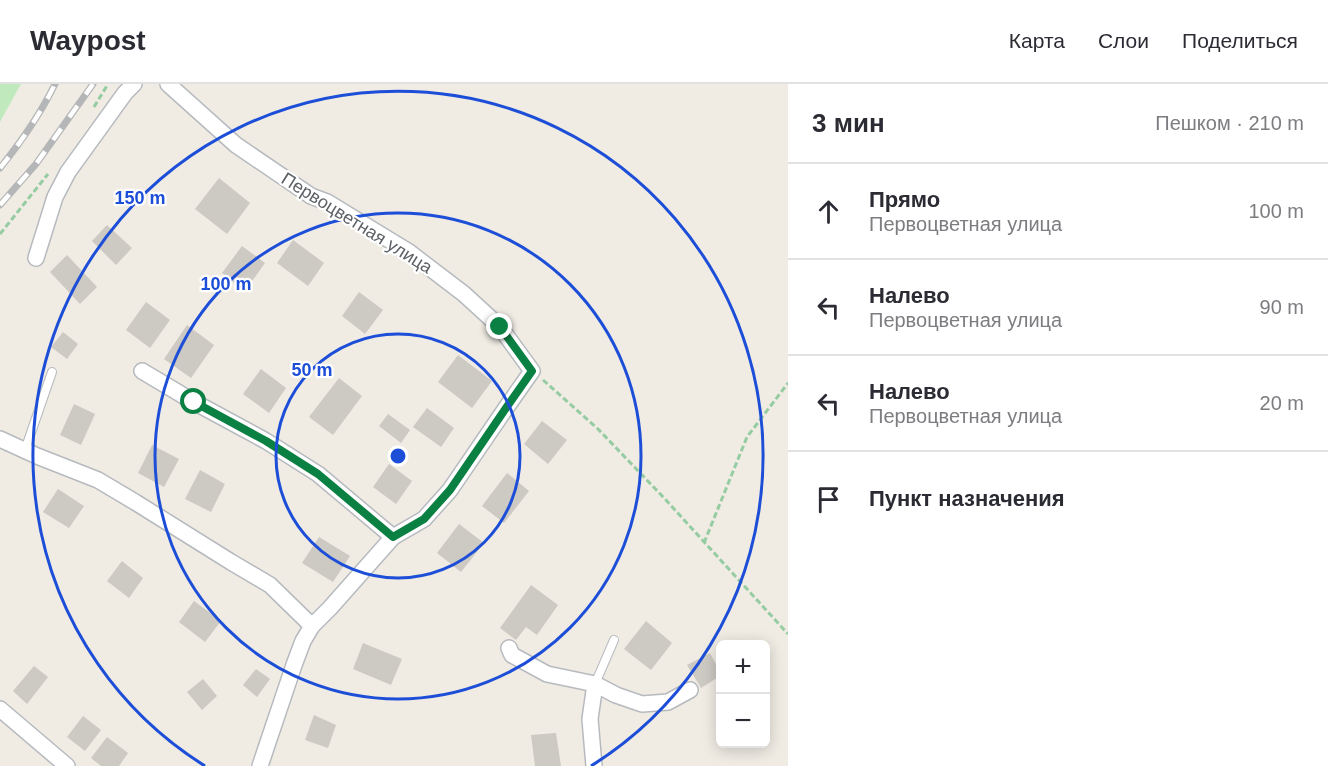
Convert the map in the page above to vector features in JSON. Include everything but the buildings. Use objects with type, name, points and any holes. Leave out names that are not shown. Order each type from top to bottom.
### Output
[{"type":"street","points":[[36,258],[55,197],[68,172],[125,93],[134,84]]},
{"type":"street","name":"Первоцветная улица","points":[[168,84],[236,145],[310,196],[327,202],[409,252],[464,294],[500,327],[532,371]]},
{"type":"street","points":[[142,371],[266,441],[318,474],[393,537]]},
{"type":"street","points":[[260,766],[294,665],[303,641],[312,627],[393,537],[424,519],[450,490],[532,371]]},
{"type":"street","points":[[0,439],[98,480],[270,585],[312,627]]},
{"type":"street","points":[[509,648],[512,655],[547,674],[596,684],[616,695],[642,704],[668,702],[690,690]]},
{"type":"street","points":[[594,766],[590,719],[596,684]]},
{"type":"street","points":[[0,709],[67,766]]},
{"type":"lane","points":[[26,450],[52,372]]},
{"type":"lane","points":[[596,684],[614,640]]},
{"type":"path","points":[[532,371],[598,429],[788,634]]},
{"type":"path","points":[[704,543],[747,437],[788,383]]},
{"type":"green space","points":[[0,84],[21,84],[0,122]]},
{"type":"railway","points":[[0,168],[30,128],[55,84]]},
{"type":"railway","points":[[0,205],[36,164],[93,84]]},
{"type":"route","points":[[194,402],[266,441],[318,474],[393,537],[424,519],[450,490],[532,371],[500,327]]}]
